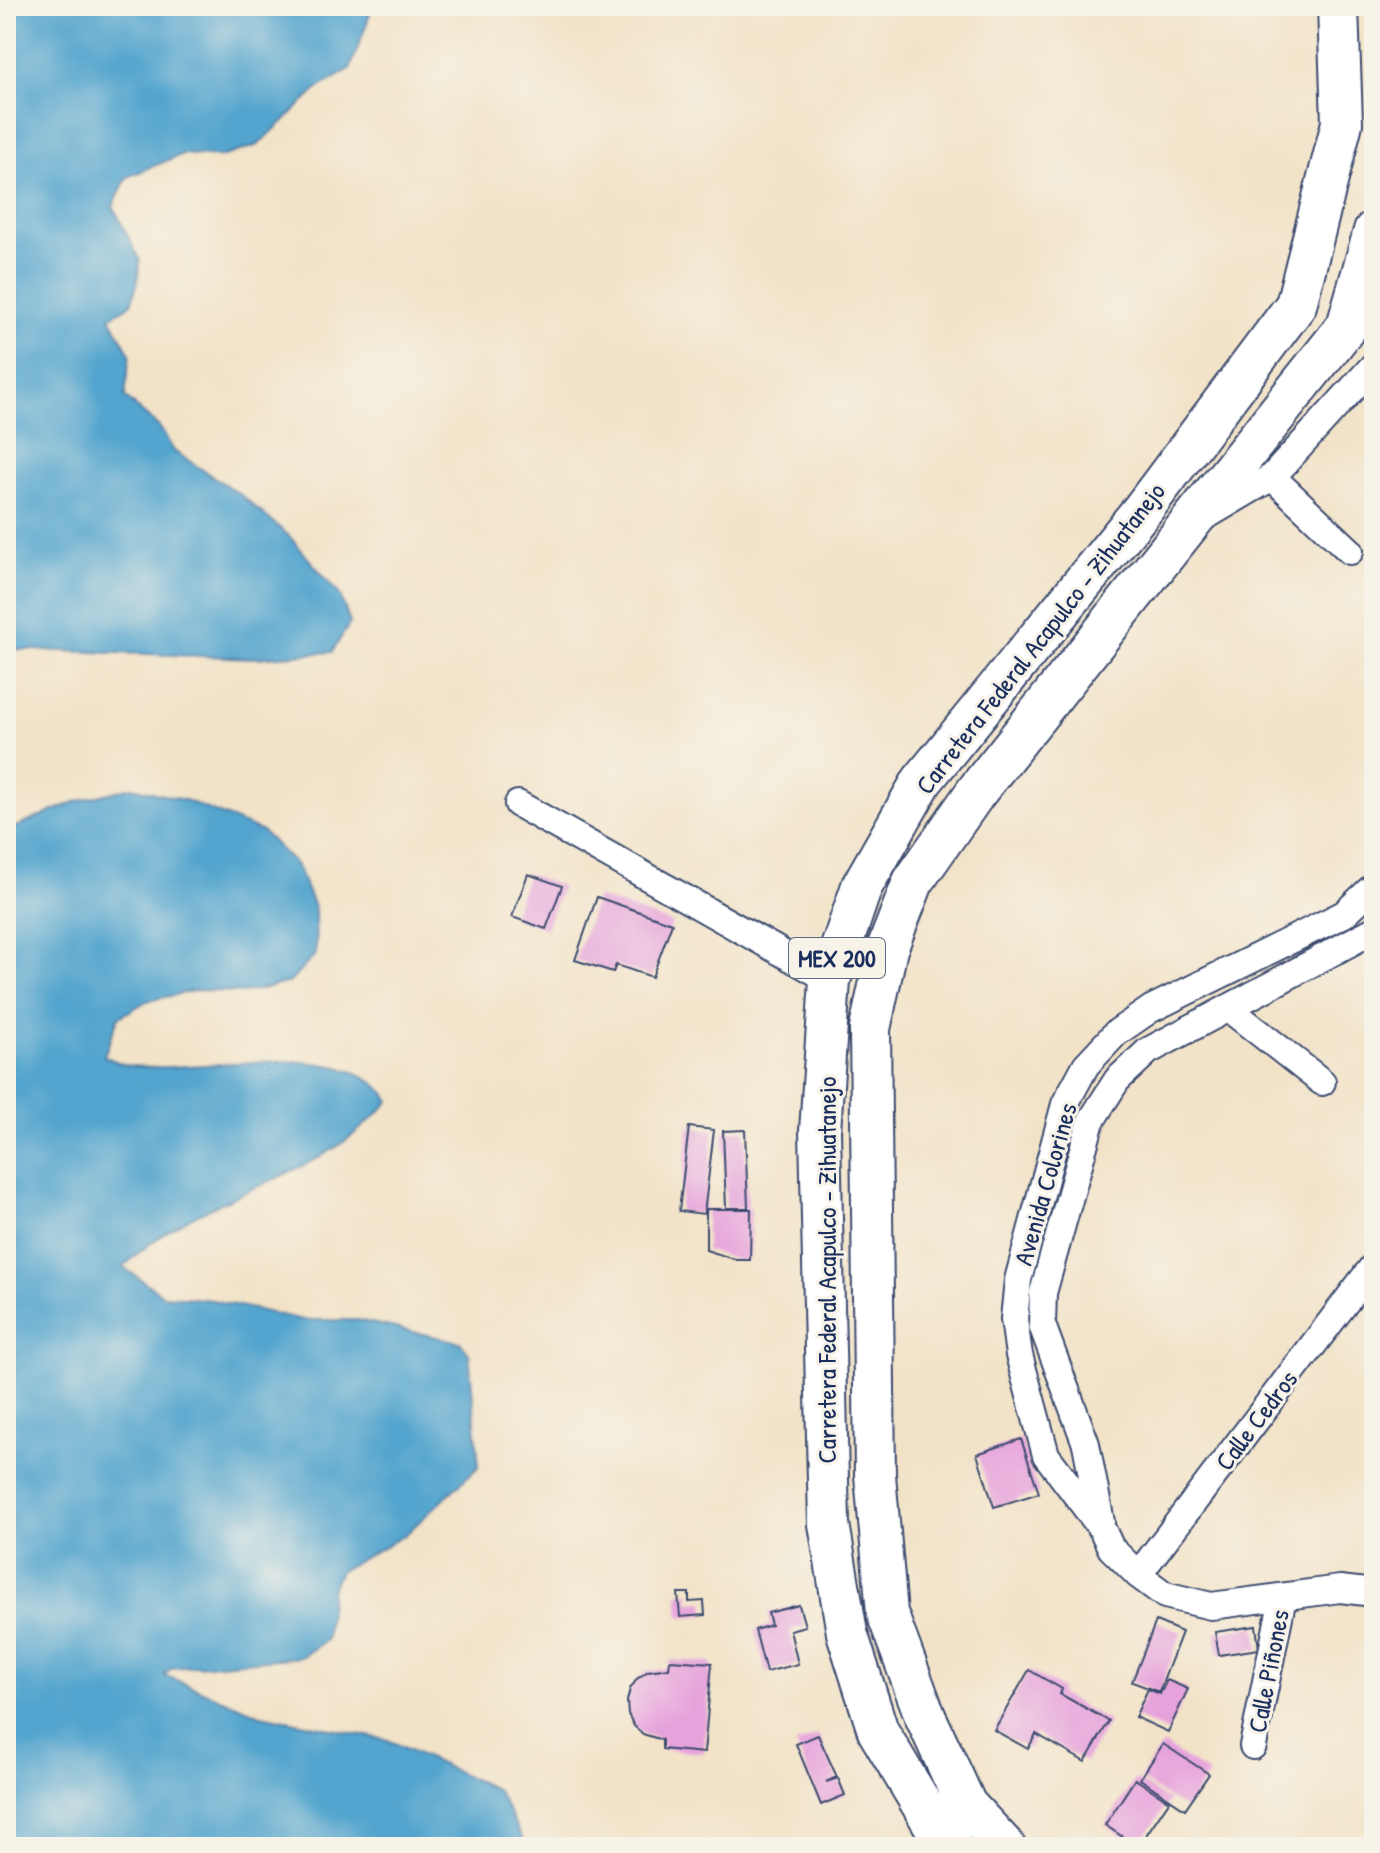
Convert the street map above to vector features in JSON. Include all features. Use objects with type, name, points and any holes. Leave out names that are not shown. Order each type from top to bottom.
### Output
[{"type":"main road","name":"Carretera Federal Acapulco - Zihuatanejo","points":[[951,1847],[940,1835],[878,1731],[847,1633],[829,1524],[820,1131],[830,980],[862,886],[922,781],[1143,509],[1296,305],[1342,123],[1338,6]]},
{"type":"main road","name":"Carretera Federal Acapulco - Zihuatanejo","points":[[1005,1847],[966,1805],[925,1716],[887,1613],[875,1475],[870,1029],[887,949],[913,882],[976,792],[1347,326],[1374,231]]},
{"type":"street","points":[[1347,326],[1374,294]]},
{"type":"street","points":[[1182,530],[1272,477],[1374,365]]},
{"type":"street","points":[[1272,477],[1350,551]]},
{"type":"street","points":[[518,804],[830,980]]},
{"type":"street","name":"Avenida Colorines","points":[[1374,886],[1344,914],[1151,1009],[1116,1033],[1086,1065],[1065,1104],[1018,1280],[1014,1319],[1019,1355],[1046,1455],[1102,1529],[1111,1548],[1138,1575],[1165,1595],[1211,1606],[1340,1589],[1374,1593]]},
{"type":"street","name":"Avenida Colorines","points":[[1102,1529],[1086,1444],[1042,1325],[1043,1293],[1091,1121],[1117,1080],[1148,1051],[1374,930]]},
{"type":"street","points":[[1228,1008],[1322,1082]]},
{"type":"street","name":"Calle Cedros","points":[[1138,1575],[1374,1265]]},
{"type":"street","name":"Calle Piñones","points":[[1253,1746],[1283,1597]]},
{"type":"water","points":[[6,6],[373,6],[350,69],[320,87],[258,145],[221,157],[183,154],[127,177],[113,206],[140,261],[131,304],[110,317],[130,354],[125,397],[160,428],[174,451],[241,495],[289,536],[340,595],[350,623],[332,652],[255,658],[6,649]]},
{"type":"water","points":[[132,787],[188,801],[263,832],[297,866],[315,909],[316,954],[290,982],[244,993],[198,990],[147,1001],[118,1018],[104,1056],[126,1065],[155,1067],[307,1062],[342,1068],[370,1080],[390,1101],[332,1150],[192,1217],[168,1231],[123,1267],[163,1295],[212,1300],[303,1320],[358,1320],[460,1342],[469,1353],[479,1466],[405,1535],[340,1571],[331,1590],[326,1640],[301,1657],[172,1668],[164,1675],[261,1715],[388,1740],[497,1790],[527,1847],[6,1847],[6,1816],[14,1815],[6,1791],[6,831],[75,802]]},
{"type":"building","points":[[528,874],[562,886],[546,929],[512,917]]},
{"type":"building","points":[[597,897],[672,923],[652,977],[616,965],[613,972],[575,960]]},
{"type":"building","points":[[689,1127],[714,1130],[704,1214],[679,1211]]},
{"type":"building","points":[[745,1130],[748,1208],[726,1208],[723,1131]]},
{"type":"building","points":[[706,1209],[751,1209],[750,1260],[737,1260],[706,1250]]},
{"type":"building","points":[[1021,1439],[1039,1493],[994,1507],[977,1454]]},
{"type":"building","points":[[678,1593],[689,1593],[689,1602],[704,1601],[705,1615],[680,1617]]},
{"type":"building","points":[[799,1605],[805,1626],[790,1630],[798,1664],[766,1672],[755,1630],[771,1625],[768,1613]]},
{"type":"building","points":[[1156,1621],[1182,1632],[1159,1692],[1132,1682]]},
{"type":"building","points":[[1256,1626],[1259,1649],[1219,1655],[1215,1632]]},
{"type":"building","points":[[670,1660],[712,1663],[704,1753],[662,1749],[662,1740],[643,1734],[628,1714],[630,1689],[637,1679],[648,1671],[669,1668]]},
{"type":"building","points":[[1029,1670],[1062,1689],[1060,1694],[1109,1721],[1085,1762],[1036,1734],[1028,1749],[994,1730]]},
{"type":"building","points":[[1167,1680],[1188,1689],[1168,1732],[1135,1717],[1148,1689],[1160,1694]]},
{"type":"building","points":[[818,1735],[837,1777],[826,1782],[838,1778],[845,1795],[821,1805],[796,1744]]},
{"type":"building","points":[[1163,1744],[1209,1774],[1185,1809],[1140,1779]]},
{"type":"building","points":[[1135,1779],[1169,1801],[1138,1847],[1105,1825]]}]
